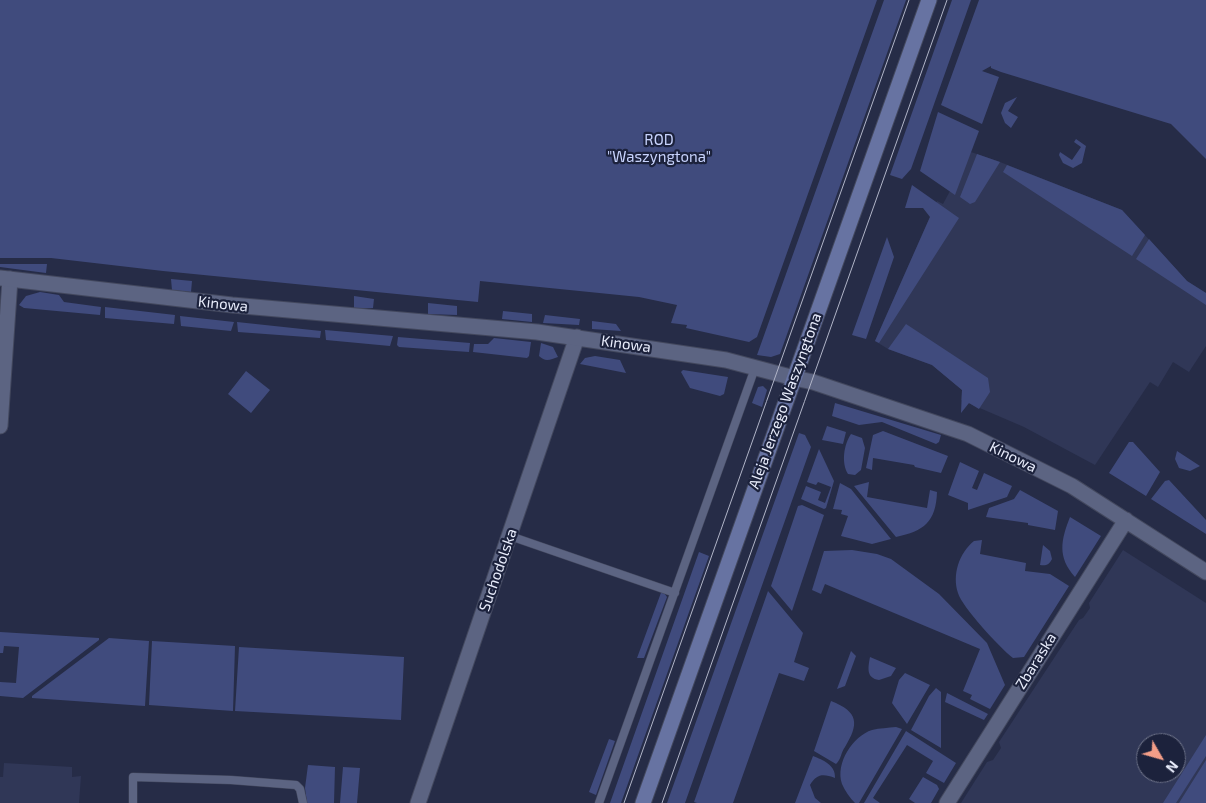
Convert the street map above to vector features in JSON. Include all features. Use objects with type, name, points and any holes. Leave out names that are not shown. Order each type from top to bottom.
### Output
[{"type":"main road","name":"Aleja Jerzego Waszyngtona","points":[[643,803],[929,0]]},
{"type":"street","name":"Kinowa","points":[[5,278],[232,305],[576,338],[684,352],[740,362],[968,434],[1072,486],[1206,572]]},
{"type":"street","points":[[0,426],[5,278]]},
{"type":"street","name":"Suchodolska","points":[[418,803],[576,338]]},
{"type":"street","name":"Zbaraska","points":[[947,803],[1126,520]]},
{"type":"lane","points":[[598,803],[755,368]]},
{"type":"lane","points":[[510,536],[675,593]]},
{"type":"lane","points":[[133,803],[134,777],[230,780],[296,785],[300,788],[303,803]]},
{"type":"shaded area","points":[[971,152],[1122,210],[1187,281],[1206,293],[1206,346],[1189,372],[1173,362],[1158,387],[1150,382],[1095,465],[1024,427],[961,400],[962,390],[932,365],[888,349],[875,341],[937,201],[943,204]]},
{"type":"shaded area","points":[[1123,550],[1206,603],[1206,803],[961,803],[987,762],[993,760],[1001,748],[999,742],[1079,620],[1083,618],[1090,608],[1089,603]]},
{"type":"shaded area","points":[[4,763],[72,767],[72,777],[81,776],[79,803],[0,803],[0,777],[3,777]]},
{"type":"green space","name":"ROD \"Waszyngtona\"","points":[[0,0],[877,0],[757,337],[749,342],[686,328],[687,325],[671,323],[677,305],[639,297],[480,281],[478,302],[51,258],[0,258]]},
{"type":"green space","points":[[884,0],[906,0],[780,354],[771,357],[757,355]]},
{"type":"green space","points":[[952,0],[971,0],[911,169],[902,179],[890,175]]},
{"type":"green space","points":[[979,0],[1206,0],[1206,159],[1171,124],[1001,72],[991,68],[991,66],[982,71],[999,77],[982,124],[941,105]]},
{"type":"green space","points":[[1017,97],[1008,111],[1018,117],[1011,128],[1005,123],[1001,113],[1005,103]]},
{"type":"green space","points":[[938,112],[979,131],[955,195],[920,171]]},
{"type":"green space","points":[[1076,139],[1086,146],[1082,163],[1073,168],[1063,163],[1059,155],[1060,152],[1072,160],[1081,147],[1074,142]]},
{"type":"green space","points":[[977,154],[1000,162],[975,202],[970,204],[960,197]]},
{"type":"green space","points":[[1007,165],[1122,210],[1145,235],[1132,256],[1003,172]]},
{"type":"green space","points":[[912,185],[959,218],[879,343],[875,341],[930,217],[923,208],[905,208]]},
{"type":"green space","points":[[887,237],[894,257],[866,339],[852,335]]},
{"type":"green space","points":[[1149,239],[1187,281],[1206,293],[1206,305],[1136,259]]},
{"type":"green space","points":[[0,264],[47,264],[46,273],[0,267]]},
{"type":"green space","points":[[171,279],[192,281],[191,292],[172,290]]},
{"type":"green space","points":[[40,292],[59,295],[64,302],[101,307],[100,315],[24,308],[19,305],[26,296]]},
{"type":"green space","points":[[354,296],[374,299],[373,308],[354,308]]},
{"type":"green space","points":[[428,303],[457,306],[457,315],[428,314]]},
{"type":"green space","points":[[105,307],[175,315],[174,324],[105,318]]},
{"type":"green space","points":[[503,311],[532,314],[532,322],[502,319]]},
{"type":"green space","points":[[545,315],[580,319],[579,325],[543,323]]},
{"type":"green space","points":[[180,316],[234,322],[231,331],[181,326]]},
{"type":"green space","points":[[592,321],[616,324],[621,331],[592,329]]},
{"type":"green space","points":[[237,322],[321,331],[320,338],[238,332]]},
{"type":"green space","points":[[906,324],[988,378],[990,392],[979,409],[969,403],[961,413],[962,390],[932,365],[888,349]]},
{"type":"green space","points":[[325,330],[393,336],[390,346],[326,340]]},
{"type":"green space","points":[[398,337],[470,343],[469,352],[399,347],[397,345]]},
{"type":"green space","points":[[494,338],[531,342],[529,356],[527,358],[473,352],[474,344],[488,344]]},
{"type":"green space","points":[[541,343],[553,347],[558,357],[548,360],[539,356]]},
{"type":"green space","points":[[595,356],[620,360],[626,373],[580,364],[585,358]]},
{"type":"green space","points":[[683,370],[728,377],[724,394],[720,396],[690,388],[681,372]]},
{"type":"green space","points":[[246,371],[270,390],[251,413],[228,394]]},
{"type":"green space","points":[[763,386],[767,390],[762,407],[752,403],[758,387]]},
{"type":"green space","points":[[835,403],[941,435],[939,442],[936,444],[882,422],[859,425],[832,416]]},
{"type":"green space","points":[[827,426],[846,432],[843,444],[822,440]]},
{"type":"green space","points":[[883,431],[948,456],[941,473],[915,467],[914,465],[873,458],[872,470],[866,468],[873,435]]},
{"type":"green space","points":[[799,433],[805,435],[811,447],[685,803],[667,803]]},
{"type":"green space","points":[[851,434],[862,438],[865,448],[861,470],[855,475],[848,474],[844,459],[845,448]]},
{"type":"green space","points":[[1129,442],[1133,442],[1160,472],[1146,496],[1109,473]]},
{"type":"green space","points":[[819,449],[834,481],[826,508],[824,509],[801,499],[806,486],[821,492],[818,500],[825,503],[831,487],[818,482],[816,485],[807,482]]},
{"type":"green space","points":[[1177,451],[1200,466],[1190,471],[1179,468],[1175,459]]},
{"type":"green space","points":[[960,462],[979,471],[972,488],[977,490],[984,473],[1012,486],[1007,497],[968,510],[968,503],[948,495]]},
{"type":"green space","points":[[1169,480],[1206,520],[1206,534],[1151,499],[1165,481]]},
{"type":"green space","points":[[869,482],[867,497],[927,508],[930,490],[937,492],[931,518],[927,524],[914,532],[896,537],[854,486]]},
{"type":"green space","points":[[840,483],[851,489],[891,539],[872,544],[841,536],[848,516],[841,514],[842,510],[833,509]]},
{"type":"green space","points":[[1020,490],[1058,511],[1055,530],[1028,525],[1028,523],[986,517],[989,508],[1014,499]]},
{"type":"green space","points":[[802,505],[824,515],[792,611],[771,586],[798,506]]},
{"type":"green space","points":[[1070,517],[1101,536],[1075,577],[1065,562],[1062,548],[1064,533]]},
{"type":"green space","points":[[982,540],[980,554],[1026,563],[1025,571],[1050,574],[1069,586],[1024,657],[1013,658],[999,646],[966,608],[958,593],[956,572],[961,558],[974,541]]},
{"type":"green space","points":[[1043,545],[1050,551],[1052,559],[1048,564],[1040,565]]},
{"type":"green space","points":[[852,550],[877,554],[891,559],[939,594],[987,643],[1005,685],[990,709],[970,699],[972,695],[963,691],[980,649],[825,584],[821,594],[812,590],[824,551]]},
{"type":"green space","points":[[699,552],[709,556],[621,803],[610,803]]},
{"type":"green space","points":[[662,590],[667,597],[644,658],[637,658]]},
{"type":"green space","points":[[768,591],[803,633],[794,662],[809,668],[804,681],[779,673],[733,803],[694,802]]},
{"type":"green space","points":[[0,632],[99,638],[99,640],[23,698],[0,696],[0,682],[16,683],[19,647],[4,646],[3,653],[0,653]]},
{"type":"green space","points":[[109,638],[149,641],[145,706],[32,698],[32,696]]},
{"type":"green space","points":[[152,641],[235,646],[233,711],[149,705]]},
{"type":"green space","points":[[239,647],[404,657],[401,720],[235,711]]},
{"type":"green space","points":[[851,651],[856,656],[845,686],[837,689]]},
{"type":"green space","points":[[870,657],[896,668],[891,676],[879,680],[872,677],[869,672]]},
{"type":"green space","points":[[905,673],[930,685],[907,724],[892,703],[899,680]]},
{"type":"green space","points":[[936,688],[941,692],[941,748],[911,730],[929,696]]},
{"type":"green space","points":[[947,693],[988,714],[984,720],[945,702]]},
{"type":"green space","points":[[831,701],[847,710],[854,720],[853,732],[836,764],[814,751]]},
{"type":"green space","points":[[896,727],[902,729],[859,803],[855,803],[849,797],[842,784],[841,768],[847,751],[865,733],[875,729]]},
{"type":"green space","points":[[906,731],[956,763],[944,783],[926,773],[933,761],[907,745],[873,798],[880,803],[864,803]]},
{"type":"green space","points":[[1206,735],[1206,756],[1176,803],[1163,803],[1176,783],[1186,783],[1186,767]]},
{"type":"green space","points":[[609,739],[615,741],[596,795],[589,792]]},
{"type":"green space","points":[[813,756],[831,766],[835,773],[835,778],[818,776],[810,785],[815,798],[821,803],[795,803]]},
{"type":"green space","points":[[1206,760],[1206,803],[1179,803]]},
{"type":"green space","points":[[308,765],[335,767],[334,803],[307,803],[305,788]]},
{"type":"green space","points":[[343,767],[360,768],[357,803],[340,803]]},
{"type":"green space","points":[[923,777],[937,785],[939,789],[931,803],[915,803],[909,799]]},
{"type":"tram line","points":[[624,803],[909,0]]},
{"type":"tram line","points":[[662,803],[947,0]]}]
